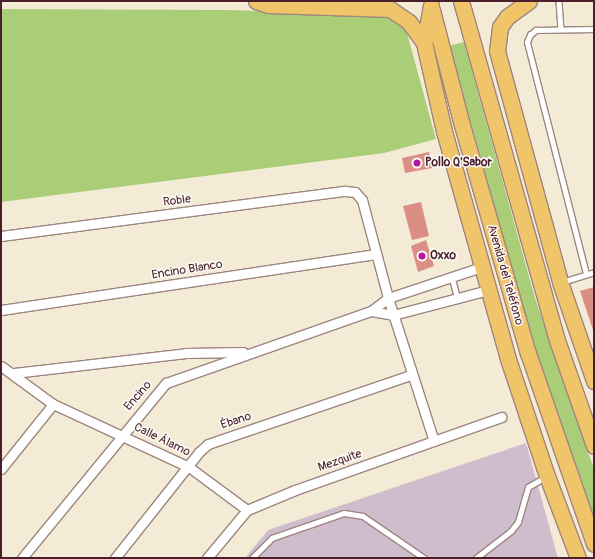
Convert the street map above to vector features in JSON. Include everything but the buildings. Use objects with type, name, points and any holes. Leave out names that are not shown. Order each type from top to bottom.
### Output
[{"type":"main road","points":[[256,1],[268,5],[390,8],[409,22],[424,43]]},
{"type":"main road","points":[[461,1],[558,344],[593,442]]},
{"type":"main road","points":[[528,1],[507,17],[500,28],[497,38],[497,50],[513,114],[560,282],[594,381]]},
{"type":"main road","points":[[431,3],[424,43],[444,131],[508,359],[547,476],[578,558]]},
{"type":"main road","name":"Avenida del Teléfono","points":[[431,3],[462,125],[528,353],[594,544]]},
{"type":"main road","points":[[494,118],[513,114]]},
{"type":"main road","points":[[444,131],[462,125]]},
{"type":"main road","points":[[508,359],[528,353]]},
{"type":"street","name":"Roble","points":[[1,236],[345,191],[355,192],[362,200],[376,254]]},
{"type":"street","points":[[376,254],[411,375],[434,441]]},
{"type":"street","name":"Encino Blanco","points":[[1,310],[376,254]]},
{"type":"street","name":"Encino","points":[[22,558],[122,434],[166,383],[250,352],[371,311],[388,298],[481,267]]},
{"type":"street","name":"Encino","points":[[371,311],[393,315],[457,296],[488,290]]},
{"type":"street","points":[[14,373],[186,353],[250,352]]},
{"type":"street","name":"Calle Álamo","points":[[1,366],[14,373],[53,404],[84,420],[122,434],[190,467],[247,510]]},
{"type":"street","name":"Ébano","points":[[115,558],[190,467],[199,452],[218,439],[411,375]]},
{"type":"street","points":[[1,469],[53,404]]},
{"type":"street","name":"Mezquite","points":[[207,558],[247,510],[295,490],[501,417]]},
{"type":"lane","points":[[559,1],[562,29]]},
{"type":"lane","points":[[586,274],[527,42],[530,35],[536,30],[594,29]]},
{"type":"lane","points":[[560,282],[594,272]]},
{"type":"lane","points":[[452,277],[457,296]]},
{"type":"lane","points":[[476,558],[511,531],[518,522],[528,487],[547,476]]},
{"type":"lane","points":[[252,558],[266,543],[282,533],[344,513],[353,513],[376,523],[424,558]]},
{"type":"shaded area","points":[[526,443],[558,558],[245,558],[268,530]]},
{"type":"green space","points":[[1,9],[226,10],[391,14],[407,33],[436,139],[384,153],[1,202]]},
{"type":"green space","points":[[464,42],[535,298],[594,469],[594,520],[553,406],[522,311],[479,151],[448,46]]},
{"type":"place","name":"Pollo Q'Sabor","points":[[417,163]]},
{"type":"place","name":"Oxxo","points":[[422,256]]}]
